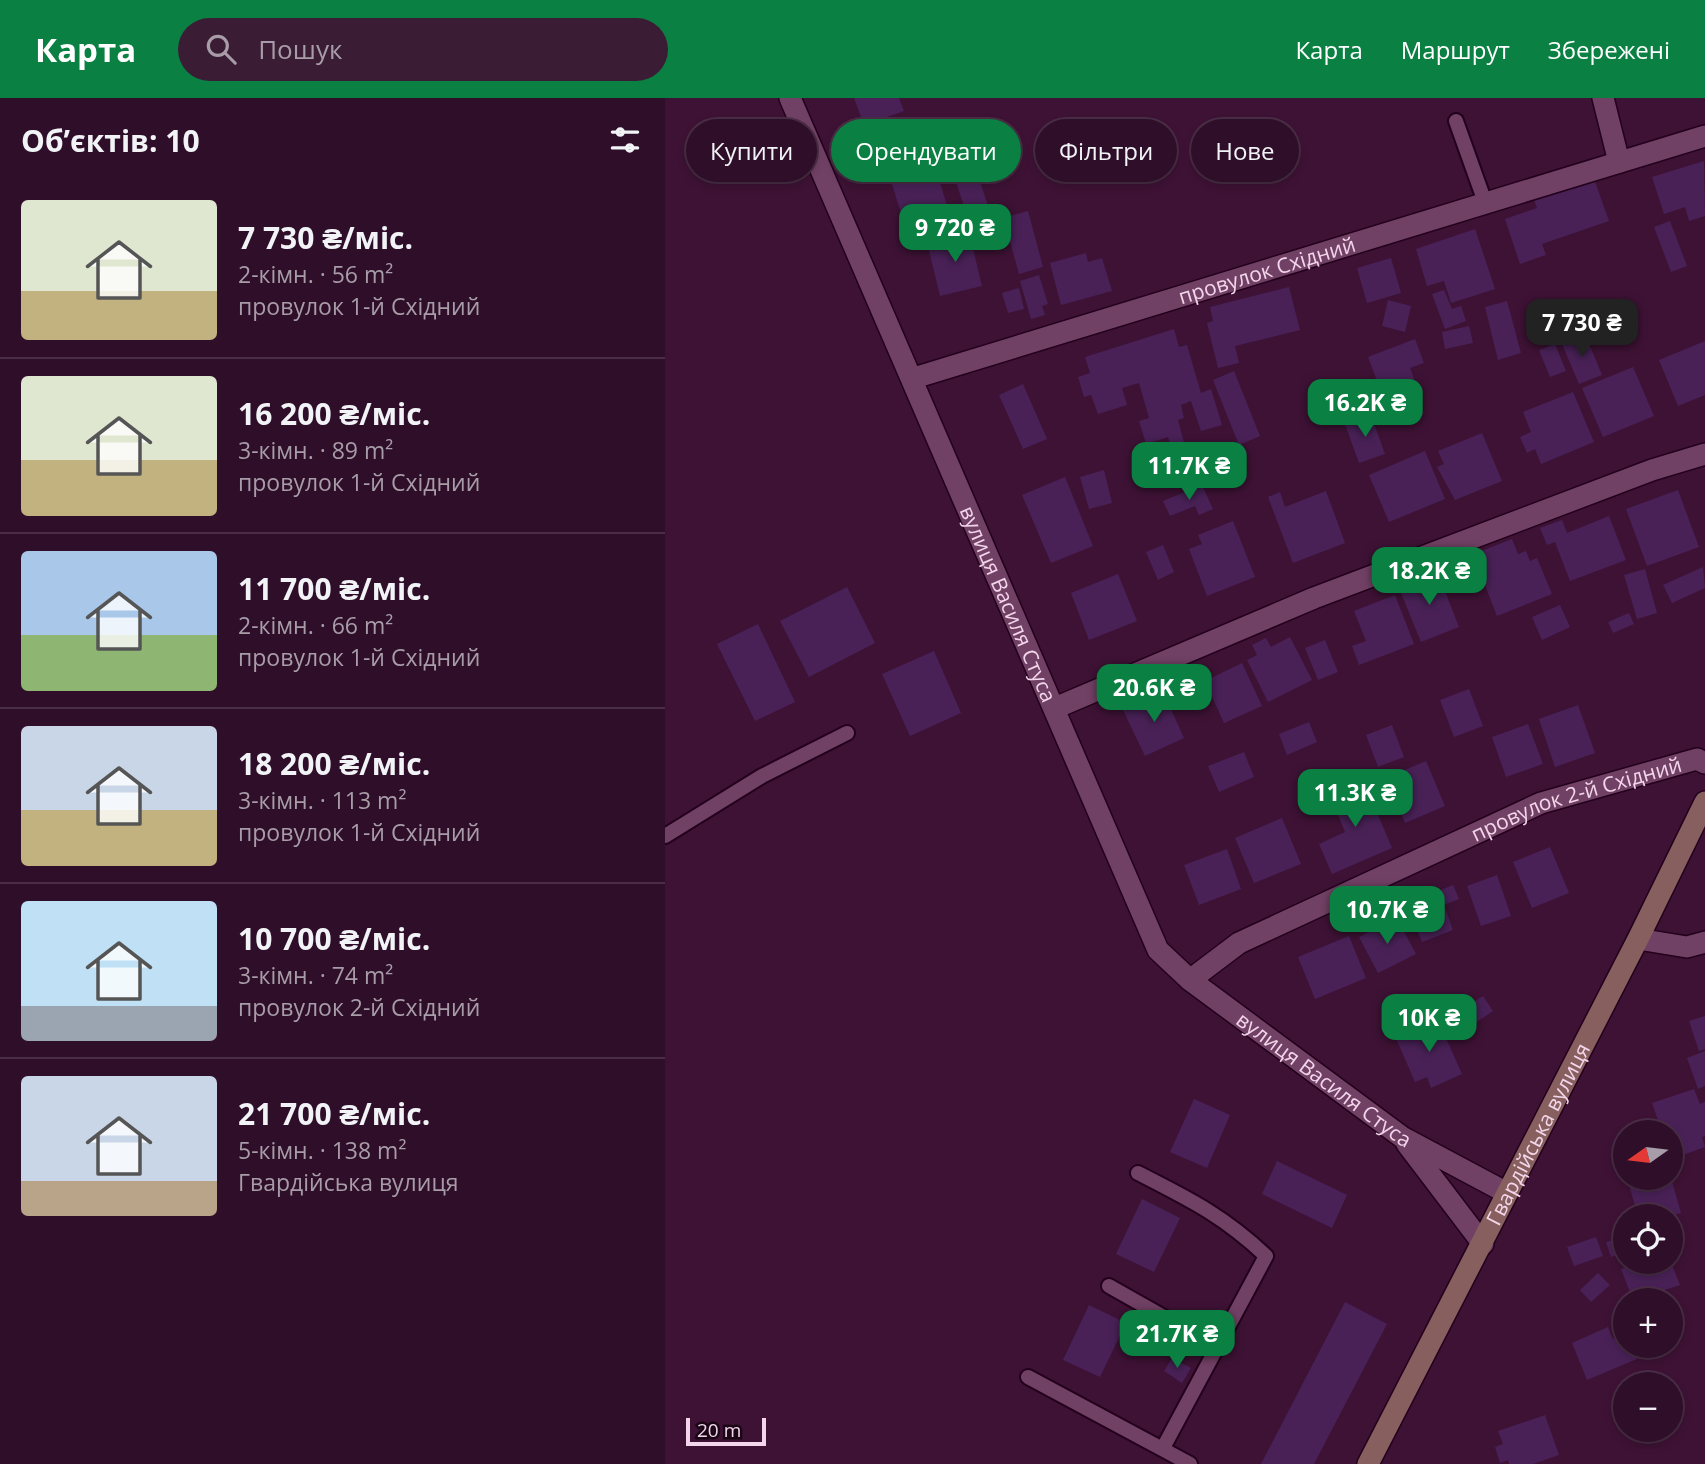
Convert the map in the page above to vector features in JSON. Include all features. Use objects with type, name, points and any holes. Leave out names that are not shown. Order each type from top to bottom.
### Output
[{"type":"main road","name":"Гвардійська вулиця","points":[[1369,1464],[1638,939],[1705,802]]},
{"type":"street","name":"вулиця Василя Стуса","points":[[790,98],[1158,950],[1190,980],[1402,1137],[1507,1193]]},
{"type":"street","points":[[1603,98],[1619,162]]},
{"type":"street","name":"провулок Східний","points":[[913,378],[1705,136]]},
{"type":"street","points":[[1055,708],[1314,598],[1639,475],[1705,454]]},
{"type":"street","name":"провулок 2-й Східний","points":[[1190,980],[1239,943],[1541,803],[1697,759],[1705,763]]},
{"type":"street","points":[[1638,939],[1687,947],[1705,942]]},
{"type":"street","points":[[1402,1137],[1483,1244]]},
{"type":"lane","points":[[1456,121],[1486,205]]},
{"type":"lane","points":[[665,836],[762,776],[847,733]]},
{"type":"lane","points":[[1138,1174],[1207,1208],[1236,1228],[1266,1256],[1163,1448]]},
{"type":"lane","points":[[1109,1286],[1217,1347]]},
{"type":"lane","points":[[1028,1377],[1190,1464]]},
{"type":"building","points":[[854,98],[899,98],[904,111],[881,119],[862,119]]},
{"type":"building","points":[[1704,161],[1705,216],[1689,221],[1685,207],[1664,214],[1652,177]]},
{"type":"building","points":[[1593,176],[1609,221],[1542,244],[1546,255],[1520,264],[1505,219],[1537,208],[1533,197]]},
{"type":"building","points":[[891,182],[940,182],[950,216],[906,229]]},
{"type":"building","points":[[956,182],[980,182],[991,215],[969,221]]},
{"type":"building","points":[[1002,204],[1006,217],[1028,211],[1043,267],[1019,274],[1009,238],[1000,240],[991,207]]},
{"type":"building","points":[[1670,221],[1687,266],[1671,272],[1654,227]]},
{"type":"building","points":[[1475,229],[1495,289],[1451,303],[1444,281],[1427,286],[1416,249]]},
{"type":"building","points":[[969,232],[982,286],[940,296],[927,242]]},
{"type":"building","points":[[1086,253],[1088,262],[1102,258],[1112,291],[1061,305],[1050,263]]},
{"type":"building","points":[[1391,258],[1401,293],[1367,303],[1357,268]]},
{"type":"building","points":[[1039,275],[1048,304],[1042,306],[1045,315],[1031,319],[1020,281]]},
{"type":"building","points":[[1289,287],[1300,330],[1235,346],[1239,363],[1218,368],[1207,323],[1213,321],[1210,307]]},
{"type":"building","points":[[1019,288],[1024,309],[1008,313],[1002,293]]},
{"type":"building","points":[[1444,290],[1452,309],[1461,306],[1466,321],[1445,329],[1432,294]]},
{"type":"building","points":[[1388,300],[1411,306],[1405,332],[1382,326]]},
{"type":"building","points":[[1507,301],[1521,353],[1498,360],[1485,307]]},
{"type":"building","points":[[1469,326],[1473,343],[1445,349],[1442,332]]},
{"type":"building","points":[[1174,329],[1179,347],[1187,345],[1201,393],[1211,389],[1222,425],[1201,431],[1191,401],[1181,405],[1184,418],[1178,420],[1185,446],[1172,450],[1168,437],[1146,444],[1139,421],[1149,418],[1139,383],[1122,388],[1127,405],[1098,414],[1091,395],[1084,397],[1078,377],[1090,373],[1085,357]]},
{"type":"building","points":[[1585,334],[1602,375],[1579,384],[1562,344]]},
{"type":"building","points":[[1415,339],[1424,363],[1410,368],[1420,395],[1387,407],[1368,357]]},
{"type":"building","points":[[1705,341],[1705,395],[1678,406],[1659,360]]},
{"type":"building","points":[[1555,344],[1566,371],[1550,377],[1539,350]]},
{"type":"building","points":[[1633,367],[1654,416],[1603,437],[1582,388]]},
{"type":"building","points":[[1234,371],[1260,436],[1239,445],[1213,380]]},
{"type":"building","points":[[1023,384],[1047,439],[1023,449],[999,395]]},
{"type":"building","points":[[1573,392],[1594,442],[1541,464],[1535,449],[1527,453],[1520,437],[1531,432],[1523,412]]},
{"type":"building","points":[[1371,415],[1385,454],[1359,463],[1345,424]]},
{"type":"building","points":[[1482,433],[1502,481],[1455,500],[1437,467],[1444,464],[1438,451]]},
{"type":"building","points":[[1425,451],[1445,499],[1389,522],[1369,475]]},
{"type":"building","points":[[1104,470],[1112,503],[1089,509],[1080,477]]},
{"type":"building","points":[[1065,477],[1093,546],[1051,563],[1022,495]]},
{"type":"building","points":[[1202,485],[1213,509],[1199,515],[1195,506],[1170,516],[1163,501]]},
{"type":"building","points":[[1678,490],[1699,547],[1647,566],[1626,509]]},
{"type":"building","points":[[1326,491],[1345,543],[1293,563],[1268,497],[1280,492],[1285,507]]},
{"type":"building","points":[[1609,516],[1626,560],[1570,581],[1555,542],[1547,545],[1540,528],[1562,520],[1567,533]]},
{"type":"building","points":[[1233,521],[1255,577],[1207,596],[1189,549],[1202,544],[1198,535]]},
{"type":"building","points":[[1512,539],[1518,554],[1526,551],[1530,561],[1537,558],[1552,594],[1497,616],[1479,570],[1472,572],[1466,557]]},
{"type":"building","points":[[1163,545],[1174,572],[1158,580],[1146,552]]},
{"type":"building","points":[[1703,567],[1705,588],[1672,603],[1663,585]]},
{"type":"building","points":[[1645,569],[1657,613],[1637,619],[1624,575]]},
{"type":"building","points":[[1438,573],[1459,627],[1421,642],[1399,588]]},
{"type":"building","points":[[1118,574],[1137,621],[1089,640],[1071,593]]},
{"type":"building","points":[[847,587],[875,643],[809,677],[780,621]]},
{"type":"building","points":[[1395,595],[1414,644],[1359,665],[1352,646],[1366,641],[1354,611]]},
{"type":"building","points":[[1560,605],[1570,627],[1542,640],[1532,617]]},
{"type":"building","points":[[1629,613],[1634,624],[1613,633],[1608,622]]},
{"type":"building","points":[[758,624],[795,702],[755,721],[717,644]]},
{"type":"building","points":[[1290,637],[1312,680],[1268,702],[1247,660],[1257,655],[1252,645],[1266,638],[1271,647]]},
{"type":"building","points":[[1325,640],[1338,672],[1318,680],[1305,648]]},
{"type":"building","points":[[934,651],[961,713],[910,736],[882,674]]},
{"type":"building","points":[[1242,663],[1262,706],[1224,723],[1205,681]]},
{"type":"building","points":[[1469,689],[1483,726],[1454,737],[1440,700]]},
{"type":"building","points":[[1163,692],[1184,738],[1145,756],[1123,710]]},
{"type":"building","points":[[1578,705],[1595,753],[1555,767],[1539,719]]},
{"type":"building","points":[[1309,722],[1317,742],[1287,755],[1279,734]]},
{"type":"building","points":[[1528,724],[1543,764],[1506,777],[1492,737]]},
{"type":"building","points":[[1392,725],[1404,757],[1378,767],[1366,735]]},
{"type":"building","points":[[1244,752],[1254,777],[1219,792],[1208,766]]},
{"type":"building","points":[[1426,761],[1445,806],[1405,823],[1386,778]]},
{"type":"building","points":[[1363,779],[1392,848],[1332,874],[1319,844],[1345,832],[1329,793]]},
{"type":"building","points":[[1282,818],[1301,864],[1254,883],[1235,838]]},
{"type":"building","points":[[1550,847],[1569,893],[1532,908],[1513,862]]},
{"type":"building","points":[[1227,849],[1241,889],[1199,905],[1184,865]]},
{"type":"building","points":[[1497,875],[1511,916],[1481,926],[1467,886]]},
{"type":"building","points":[[1453,885],[1459,899],[1444,905],[1453,930],[1422,942],[1406,904]]},
{"type":"building","points":[[1397,918],[1416,954],[1378,973],[1359,937]]},
{"type":"building","points":[[1349,936],[1366,978],[1315,999],[1298,957]]},
{"type":"building","points":[[1483,996],[1493,1011],[1462,1032],[1451,1016]]},
{"type":"building","points":[[1705,1016],[1705,1049],[1699,1051],[1689,1021]]},
{"type":"building","points":[[1437,1018],[1462,1074],[1431,1088],[1427,1077],[1415,1082],[1395,1036]]},
{"type":"building","points":[[1705,1051],[1705,1086],[1698,1089],[1687,1058]]},
{"type":"building","points":[[1694,1089],[1700,1104],[1705,1102],[1705,1136],[1702,1137],[1705,1147],[1683,1155],[1683,1120],[1658,1120],[1652,1103]]},
{"type":"building","points":[[1194,1099],[1230,1115],[1207,1168],[1170,1152]]},
{"type":"building","points":[[1277,1161],[1347,1195],[1332,1228],[1262,1194]]},
{"type":"building","points":[[1630,1190],[1674,1190],[1678,1204],[1635,1204]]},
{"type":"building","points":[[1142,1199],[1180,1218],[1154,1272],[1116,1254]]},
{"type":"building","points":[[1596,1237],[1603,1256],[1574,1266],[1567,1247]]},
{"type":"building","points":[[1613,1240],[1613,1256],[1611,1257],[1606,1242]]},
{"type":"building","points":[[1598,1273],[1610,1285],[1591,1302],[1580,1290]]},
{"type":"building","points":[[1623,1274],[1676,1274],[1680,1285],[1671,1288],[1628,1288]]},
{"type":"building","points":[[1345,1302],[1387,1324],[1314,1464],[1261,1464]]},
{"type":"building","points":[[1089,1305],[1126,1323],[1100,1377],[1063,1360]]},
{"type":"building","points":[[1608,1327],[1613,1339],[1613,1358],[1637,1359],[1587,1380],[1572,1343]]},
{"type":"building","points":[[1172,1358],[1191,1368],[1182,1383],[1164,1371]]},
{"type":"building","points":[[1545,1415],[1559,1455],[1533,1464],[1509,1464],[1508,1460],[1500,1463],[1495,1447],[1503,1444],[1498,1431]]}]
